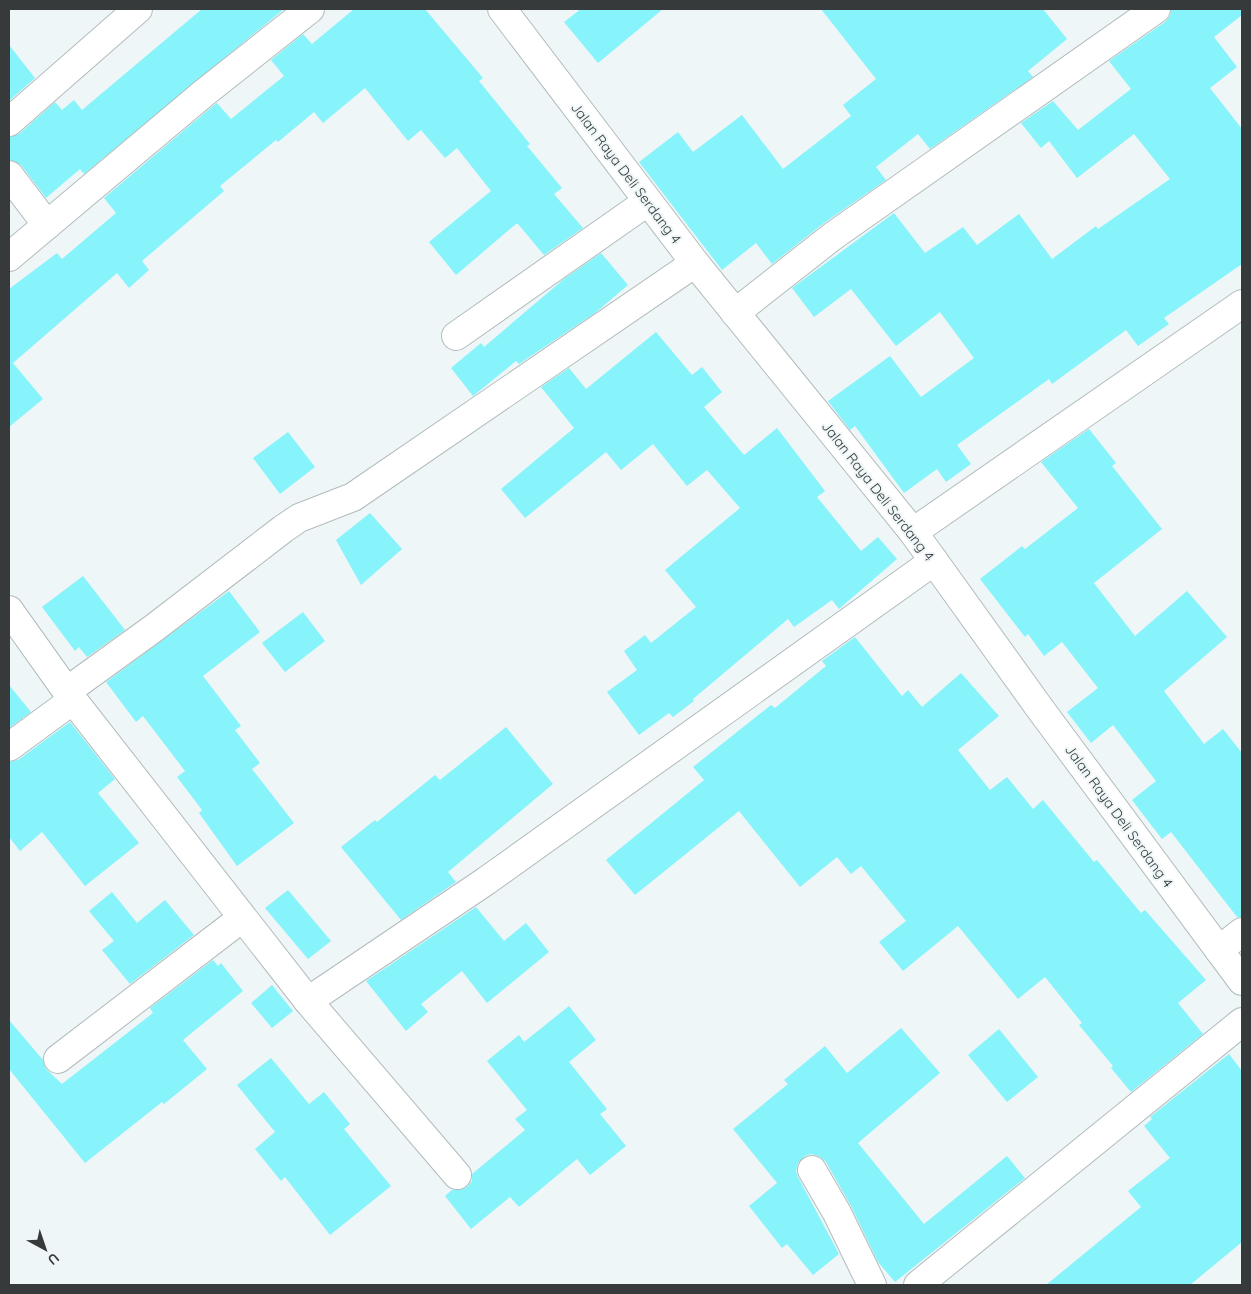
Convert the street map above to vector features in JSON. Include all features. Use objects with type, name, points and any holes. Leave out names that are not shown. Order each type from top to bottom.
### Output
[{"type":"street","points":[[9,122],[138,9]]},
{"type":"street","points":[[9,258],[204,93],[310,9]]},
{"type":"street","name":"Jalan Raya Deli Serdang 4","points":[[502,9],[647,202],[913,532],[1242,981]]},
{"type":"street","points":[[735,313],[833,236],[1156,9]]},
{"type":"street","points":[[9,175],[47,225]]},
{"type":"street","points":[[456,336],[647,202]]},
{"type":"street","points":[[9,746],[154,628],[283,529],[299,518],[353,497],[695,263]]},
{"type":"street","points":[[913,532],[1242,304]]},
{"type":"street","points":[[308,1001],[486,881],[934,562]]},
{"type":"street","points":[[9,610],[70,695],[242,918],[308,1001],[457,1175]]},
{"type":"street","points":[[58,1059],[242,918]]},
{"type":"street","points":[[1219,950],[1242,932]]},
{"type":"street","points":[[918,1285],[1242,1022]]},
{"type":"street","points":[[812,1170],[837,1213],[872,1285]]},
{"type":"building","points":[[202,9],[284,9],[84,174],[80,169],[46,198],[21,165],[9,160],[9,137],[19,134],[55,102],[62,110],[74,100],[82,110]]},
{"type":"building","points":[[354,9],[425,9],[483,78],[479,81],[530,144],[527,146],[562,188],[554,194],[583,228],[544,255],[516,224],[456,275],[429,242],[491,191],[457,148],[445,158],[421,130],[408,141],[365,88],[323,123],[314,112],[278,142],[276,140],[220,186],[224,191],[142,261],[149,270],[129,288],[117,273],[13,363],[43,399],[9,427],[9,289],[57,253],[62,259],[116,213],[104,198],[214,105],[217,103],[231,119],[284,76],[271,60],[303,34],[312,44]]},
{"type":"building","points":[[581,9],[663,9],[598,63],[564,22]]},
{"type":"building","points":[[821,9],[1043,9],[1067,39],[1028,71],[1033,77],[930,149],[918,134],[876,167],[886,180],[824,223],[772,264],[756,243],[722,270],[639,162],[678,132],[693,152],[742,115],[783,169],[851,116],[843,105],[876,79]]},
{"type":"building","points":[[1171,9],[1242,9],[1242,15],[1214,37],[1237,67],[1210,88],[1242,129],[1242,264],[1164,318],[1169,324],[1138,346],[1126,330],[1052,384],[1049,379],[957,445],[971,464],[946,482],[937,469],[904,493],[855,426],[850,430],[828,401],[890,356],[921,397],[974,358],[940,312],[896,346],[851,289],[814,317],[792,288],[894,213],[925,253],[963,227],[977,245],[1019,214],[1052,259],[1096,226],[1098,229],[1170,179],[1134,134],[1077,178],[1049,141],[1041,148],[1021,123],[1053,101],[1078,130],[1131,89],[1109,61],[1165,22],[1170,16]]},
{"type":"building","points":[[9,45],[35,78],[9,101]]},
{"type":"building","points":[[601,253],[628,285],[595,313],[519,364],[516,361],[473,396],[451,368],[481,343],[484,347],[564,279]]},
{"type":"building","points":[[656,332],[692,375],[702,367],[722,392],[704,407],[744,455],[777,428],[825,491],[817,497],[861,551],[878,537],[897,559],[839,609],[832,600],[794,627],[788,619],[693,699],[694,701],[673,717],[669,713],[639,735],[607,692],[637,670],[624,651],[645,635],[651,643],[696,607],[665,570],[740,508],[707,470],[687,486],[653,444],[621,470],[606,452],[525,518],[501,489],[574,428],[541,387],[569,368],[586,389]]},
{"type":"building","points":[[1089,429],[1116,463],[1112,466],[1162,529],[1094,583],[1135,636],[1187,591],[1227,637],[1164,691],[1204,744],[1223,729],[1242,753],[1242,917],[1237,917],[1171,832],[1162,839],[1132,800],[1156,781],[1113,725],[1091,743],[1067,712],[1098,688],[1062,642],[1044,656],[1028,634],[1025,637],[980,579],[1022,546],[1025,549],[1078,508],[1041,462]]},
{"type":"building","points":[[288,432],[315,467],[280,494],[253,458]]},
{"type":"building","points":[[370,513],[402,549],[361,585],[336,540]]},
{"type":"building","points":[[83,576],[125,630],[87,657],[79,647],[75,651],[42,607]]},
{"type":"building","points":[[229,591],[260,632],[203,676],[241,726],[235,730],[260,763],[252,769],[294,823],[237,866],[199,813],[202,810],[177,777],[185,771],[143,716],[136,722],[106,682]]},
{"type":"building","points":[[303,612],[325,641],[285,672],[262,643]]},
{"type":"building","points":[[855,637],[902,696],[908,690],[922,707],[961,673],[999,716],[958,750],[990,790],[1007,777],[1033,809],[1043,800],[1094,862],[1097,860],[1141,913],[1145,910],[1206,980],[1178,1003],[1203,1034],[1131,1092],[1111,1068],[1113,1066],[1079,1025],[1082,1023],[1045,977],[1018,999],[958,926],[903,971],[879,942],[906,921],[861,866],[851,874],[837,857],[800,887],[739,811],[635,895],[606,860],[704,780],[693,767],[771,705],[775,708],[826,666],[822,661]]},
{"type":"building","points":[[9,685],[31,712],[9,728]]},
{"type":"building","points":[[70,722],[115,779],[98,793],[139,843],[85,886],[42,832],[20,851],[9,837],[9,762],[18,760]]},
{"type":"building","points":[[506,727],[553,784],[448,872],[456,882],[401,920],[341,847],[375,820],[377,822],[435,775],[440,780]]},
{"type":"building","points":[[288,890],[331,941],[308,959],[265,908]]},
{"type":"building","points":[[112,892],[137,923],[165,900],[194,935],[130,984],[102,950],[114,941],[89,911]]},
{"type":"building","points":[[476,907],[504,941],[526,923],[549,952],[487,1003],[462,971],[421,1004],[428,1012],[406,1031],[366,981]]},
{"type":"building","points":[[213,960],[218,966],[221,963],[243,991],[183,1040],[207,1069],[85,1163],[9,1069],[9,1020],[43,1060],[46,1069],[62,1084],[153,1013],[150,1008]]},
{"type":"building","points":[[272,985],[293,1011],[272,1028],[251,1003]]},
{"type":"building","points":[[569,1006],[596,1040],[569,1062],[607,1109],[600,1114],[626,1146],[590,1175],[577,1159],[519,1207],[510,1197],[471,1229],[445,1196],[452,1190],[460,1190],[467,1187],[472,1181],[472,1174],[525,1130],[515,1119],[527,1110],[487,1061],[519,1035],[524,1042]]},
{"type":"building","points":[[901,1028],[940,1073],[858,1143],[924,1224],[1007,1156],[1025,1178],[895,1282],[878,1262],[851,1206],[826,1162],[819,1156],[811,1154],[805,1156],[798,1163],[796,1171],[798,1177],[839,1254],[813,1275],[787,1244],[782,1248],[749,1206],[777,1183],[733,1129],[788,1084],[784,1080],[825,1046],[847,1073]]},
{"type":"building","points":[[999,1029],[1038,1077],[1007,1102],[968,1055]]},
{"type":"building","points":[[1229,1054],[1242,1071],[1242,1242],[1190,1285],[1046,1285],[1141,1207],[1128,1191],[1170,1158],[1144,1126],[1152,1119],[1150,1117]]},
{"type":"building","points":[[271,1058],[309,1104],[324,1092],[350,1124],[344,1129],[391,1186],[330,1235],[285,1177],[281,1181],[255,1149],[275,1132],[237,1085]]}]
